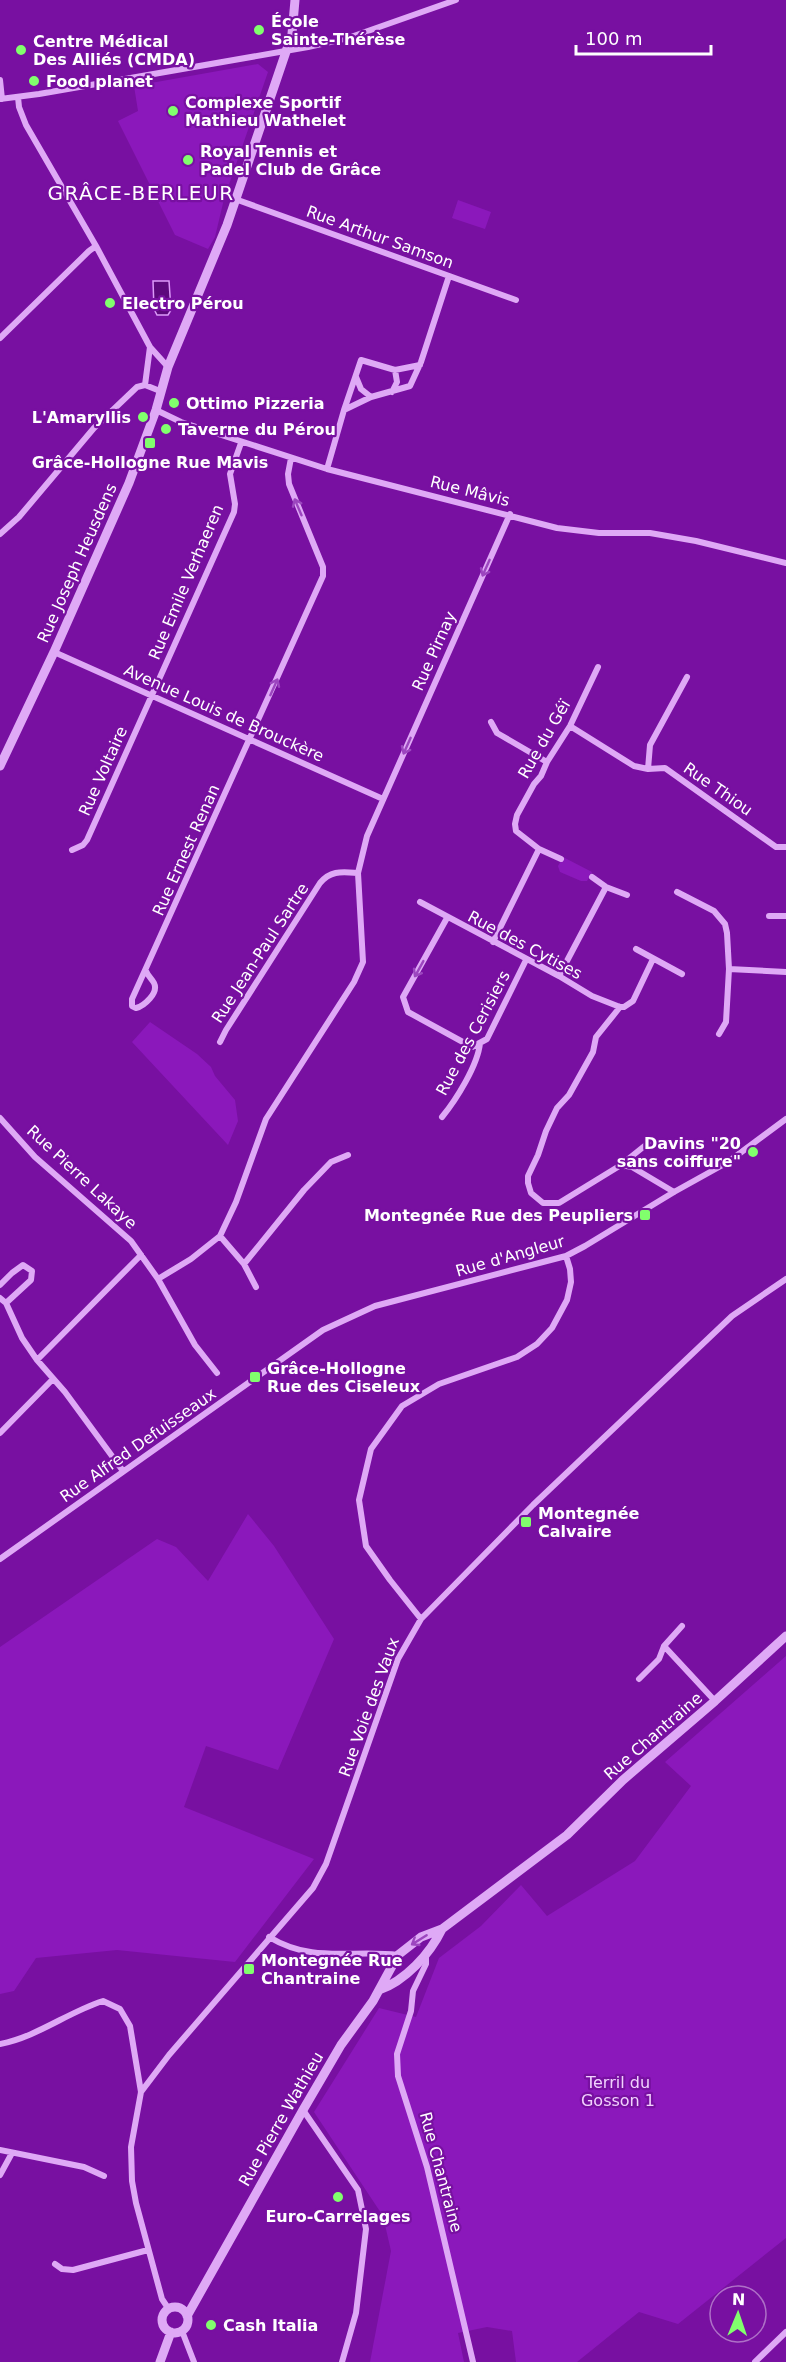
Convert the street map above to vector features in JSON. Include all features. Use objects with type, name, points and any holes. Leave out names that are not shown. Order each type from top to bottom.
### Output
[{"type":"street","name":"Rue Joseph Heusdens","points":[[0,766],[54,652],[129,483],[156,410],[168,368],[217,252],[292,34],[295,0]]},
{"type":"street","points":[[0,80],[1,99],[286,51],[348,38],[456,0]]},
{"type":"street","points":[[18,97],[18,107],[26,125],[96,246],[150,347],[168,368]]},
{"type":"street","name":"Rue Arthur Samson","points":[[234,199],[516,300]]},
{"type":"street","points":[[0,338],[96,246]]},
{"type":"street","points":[[344,410],[371,397],[410,386],[420,365],[449,276]]},
{"type":"street","points":[[145,385],[150,347]]},
{"type":"street","points":[[327,469],[361,360],[395,370],[420,365]]},
{"type":"street","points":[[391,392],[397,382],[395,370]]},
{"type":"street","points":[[356,377],[361,389],[371,397]]},
{"type":"street","points":[[0,534],[19,517],[94,429],[137,387],[145,385],[160,391]]},
{"type":"street","name":"Rue Mâvis","points":[[156,410],[181,422],[241,443],[327,469],[510,514],[557,528],[598,533],[650,533],[786,562]]},
{"type":"street","name":"Rue Emile Verhaeren","points":[[152,696],[234,512],[235,504],[230,474],[241,443]]},
{"type":"street","name":"Rue Ernest Renan","points":[[146,971],[156,986],[144,1005],[136,1008],[132,1006],[132,999],[323,576],[319,558],[289,484],[291,458]]},
{"type":"street","name":"Rue Pirnay","points":[[220,1236],[236,1202],[266,1119],[354,982],[363,962],[358,873],[367,836],[510,514]]},
{"type":"street","name":"Avenue Louis de Brouckère","points":[[54,652],[383,799]]},
{"type":"street","name":"Rue du Géï","points":[[539,849],[516,831],[517,814],[534,783],[542,776],[547,762],[570,726],[598,667]]},
{"type":"street","points":[[648,769],[650,745],[687,677]]},
{"type":"street","name":"Rue Voltaire","points":[[72,850],[83,845],[87,840],[152,696]]},
{"type":"street","points":[[491,722],[497,733],[547,762]]},
{"type":"street","name":"Rue Thiou","points":[[570,726],[634,766],[648,769],[665,768],[776,847],[786,847]]},
{"type":"street","points":[[493,942],[539,849],[561,859]]},
{"type":"street","name":"Rue Jean-Paul Sartre","points":[[220,1042],[324,879],[335,872],[358,873]]},
{"type":"street","points":[[592,877],[606,887],[627,895]]},
{"type":"street","points":[[559,976],[606,887]]},
{"type":"street","points":[[677,892],[714,911],[720,916],[728,933],[729,969],[726,1022],[719,1034]]},
{"type":"street","name":"Rue des Cytises","points":[[420,902],[592,996],[620,1007]]},
{"type":"street","points":[[769,916],[786,916]]},
{"type":"street","points":[[447,918],[403,997],[404,1003],[408,1012],[472,1047],[480,1043]]},
{"type":"street","points":[[636,950],[682,974]]},
{"type":"street","name":"Rue des Cerisiers","points":[[442,1117],[452,1104],[480,1052],[480,1043],[487,1039],[526,960]]},
{"type":"street","points":[[653,960],[633,1001],[620,1007],[596,1037],[593,1052],[569,1095],[557,1108],[528,1176],[531,1193],[543,1203],[559,1203],[621,1165],[632,1167],[674,1192]]},
{"type":"street","points":[[729,969],[786,972]]},
{"type":"street","name":"Rue Pierre Lakaye","points":[[0,1118],[3,1126],[35,1157],[131,1241],[158,1279],[195,1345],[217,1373]]},
{"type":"street","name":"Rue d'Angleur","points":[[291,1354],[323,1330],[375,1306],[566,1256],[728,1162],[786,1119]]},
{"type":"street","points":[[624,1166],[627,1160],[652,1140]]},
{"type":"street","points":[[244,1264],[304,1190],[331,1162],[348,1155]]},
{"type":"street","points":[[158,1279],[191,1259],[220,1236],[244,1264],[256,1287]]},
{"type":"street","points":[[37,1360],[141,1255]]},
{"type":"street","points":[[421,1619],[366,1546],[359,1500],[371,1449],[402,1406],[440,1384],[518,1358],[537,1344],[552,1329],[567,1300],[571,1282],[566,1256]]},
{"type":"street","points":[[0,1285],[24,1265],[32,1271],[31,1280],[6,1303]]},
{"type":"street","name":"Rue Voie des Vaux","points":[[141,2092],[169,2055],[313,1888],[326,1864],[398,1659],[421,1619],[533,1505],[732,1316],[786,1279]]},
{"type":"street","points":[[0,1298],[6,1303],[22,1338],[37,1360],[65,1392],[123,1471]]},
{"type":"street","name":"Rue Alfred Defuisseaux","points":[[0,1559],[291,1354]]},
{"type":"street","points":[[0,1433],[53,1379]]},
{"type":"street","points":[[639,1679],[659,1659],[663,1646],[682,1626]]},
{"type":"street","name":"Rue Chantraine","points":[[398,1955],[421,1937],[442,1929],[567,1835],[623,1780],[786,1636]]},
{"type":"street","name":"Rue Chantraine","points":[[663,1646],[715,1701]]},
{"type":"street","name":"Rue Chantraine","points":[[379,1990],[395,1984],[426,1954],[442,1929]]},
{"type":"street","points":[[269,1937],[300,1950],[334,1956],[372,1952],[398,1955],[413,1991]]},
{"type":"street","name":"Rue Chantraine","points":[[426,1954],[426,1964],[413,1991],[411,2011],[397,2054],[398,2076],[427,2167],[473,2362]]},
{"type":"street","name":"Rue Pierre Wathieu","points":[[187,2316],[303,2110],[341,2045],[379,1990],[398,1955]]},
{"type":"street","points":[[0,2044],[15,2042],[84,2007],[104,2001],[120,2009],[130,2026],[141,2092],[134,2125],[131,2167],[136,2204],[162,2299],[172,2308],[185,2311],[187,2316],[187,2325],[182,2331],[171,2332],[163,2325],[165,2311],[172,2308],[195,2301]]},
{"type":"street","points":[[303,2110],[358,2190],[366,2229],[356,2313],[342,2362]]},
{"type":"street","points":[[0,2150],[84,2167],[104,2176]]},
{"type":"street","points":[[0,2175],[12,2153]]},
{"type":"street","points":[[55,2264],[62,2269],[73,2271],[148,2250]]},
{"type":"street","points":[[182,2331],[194,2362]]},
{"type":"street","points":[[160,2362],[171,2332]]},
{"type":"street","points":[[755,2362],[786,2332]]},
{"type":"green space","name":"Royal Tennis et Padel Club de Grâce","points":[[258,64],[268,72],[224,199],[215,237],[208,249],[175,235],[118,121],[138,111],[134,86]]},
{"type":"green space","points":[[458,200],[491,212],[485,229],[452,218]]},
{"type":"green space","points":[[563,857],[592,872],[587,881],[581,881],[560,872],[558,866]]},
{"type":"green space","points":[[150,1022],[197,1054],[211,1067],[215,1076],[235,1100],[238,1121],[228,1145],[132,1042]]},
{"type":"green space","points":[[248,1514],[274,1546],[334,1639],[278,1770],[206,1746],[184,1807],[314,1859],[235,1962],[117,1950],[36,1958],[14,1991],[0,1994],[0,1647],[157,1539],[176,1547],[208,1581]]},
{"type":"green space","name":"Terril du Gosson 1","points":[[786,1656],[786,2238],[728,2284],[708,2284],[708,2300],[678,2324],[639,2312],[577,2362],[516,2362],[512,2331],[487,2327],[458,2333],[464,2362],[370,2362],[391,2251],[383,2216],[314,2112],[379,2008],[416,2017],[439,1958],[481,1926],[521,1885],[547,1916],[635,1861],[691,1786],[665,1762]]},
{"type":"shaded area","points":[[153,281],[169,281],[171,310],[168,315],[157,315],[154,309]]},
{"type":"place","name":"École Sainte-Thérèse","points":[[259,30]]},
{"type":"place","name":"Centre Médical Des Alliés (CMDA)","points":[[21,50]]},
{"type":"place","name":"Food planet","points":[[34,81]]},
{"type":"place","name":"Complexe Sportif Mathieu Wathelet","points":[[173,111]]},
{"type":"place","name":"Royal Tennis et Padel Club de Grâce","points":[[188,160]]},
{"type":"place","name":"Electro Pérou","points":[[110,303]]},
{"type":"place","name":"Ottimo Pizzeria","points":[[174,403]]},
{"type":"place","name":"L'Amaryllis","points":[[143,417]]},
{"type":"place","name":"Taverne du Pérou","points":[[166,429]]},
{"type":"place","name":"Grâce-Hollogne Rue Mavis","points":[[150,443]]},
{"type":"place","name":"Davins \"20 sans coiffure\"","points":[[753,1152]]},
{"type":"place","name":"Montegnée Rue des Peupliers","points":[[645,1215]]},
{"type":"place","name":"Grâce-Hollogne Rue des Ciseleux","points":[[255,1377]]},
{"type":"place","name":"Montegnée Calvaire","points":[[526,1522]]},
{"type":"place","name":"Montegnée Rue Chantraine","points":[[249,1969]]},
{"type":"place","name":"Euro-Carrelages","points":[[338,2197]]},
{"type":"place","name":"Cash Italia","points":[[211,2325]]},
{"type":"district","name":"GRÂCE-BERLEUR","points":[[141,193]]}]
